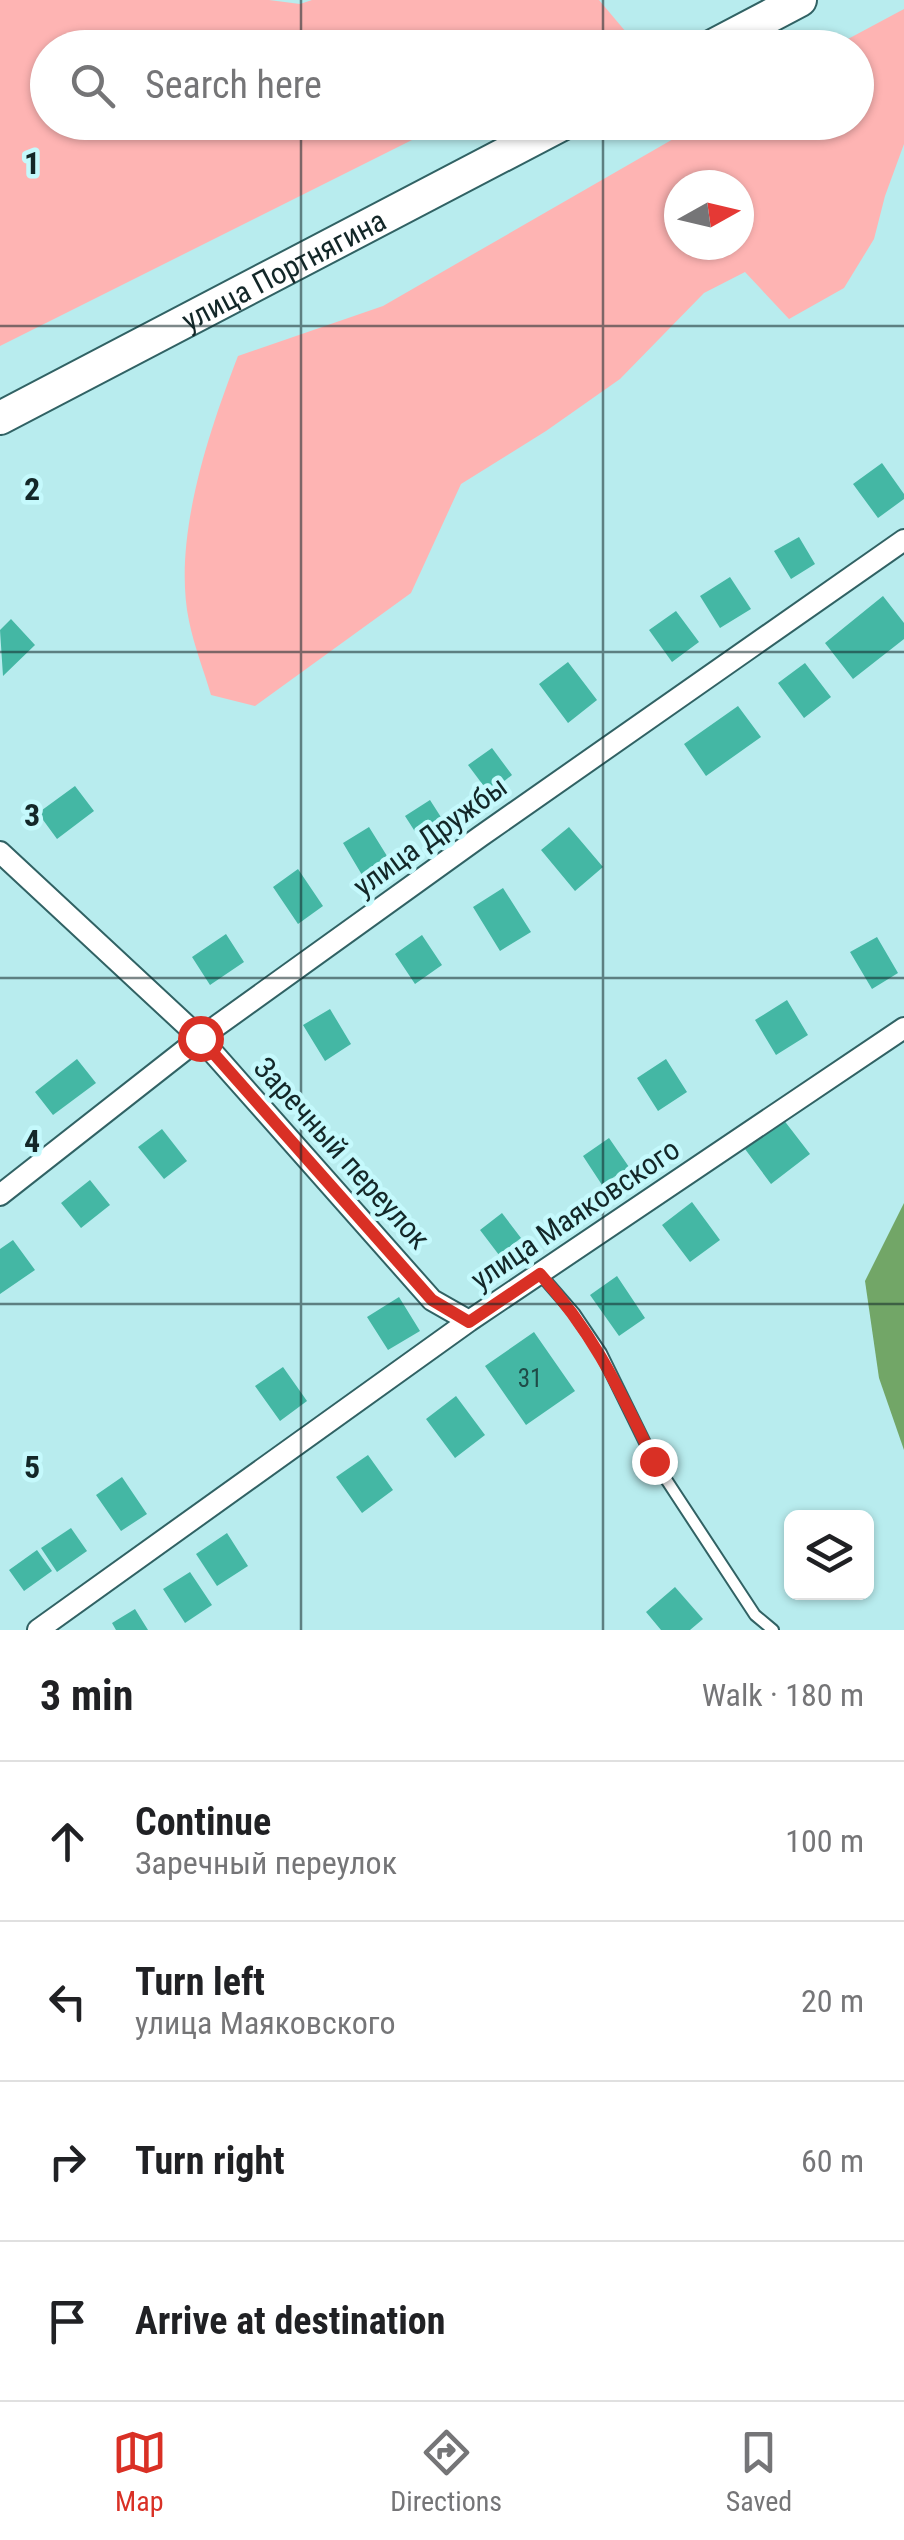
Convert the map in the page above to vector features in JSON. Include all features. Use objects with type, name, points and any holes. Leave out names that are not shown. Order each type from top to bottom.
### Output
[{"type":"main road","points":[[743,30],[800,0]]},
{"type":"main road","name":"улица Портнягина","points":[[0,418],[532,140]]},
{"type":"street","name":"улица Дружбы","points":[[0,1195],[200,1038],[904,540]]},
{"type":"street","name":"Заречный переулок","points":[[0,852],[200,1038],[432,1300],[469,1322]]},
{"type":"street","name":"улица Маяковского","points":[[38,1630],[469,1322],[904,1028]]},
{"type":"lane","points":[[540,1274],[574,1312],[601,1354],[654,1461],[755,1615],[773,1630]]},
{"type":"shaded area","points":[[0,0],[269,0],[300,4],[312,0],[599,0],[624,30],[30,30],[30,140],[412,140],[0,346]]},
{"type":"shaded area","points":[[904,9],[904,144],[874,239],[844,288],[789,319],[745,272],[704,293],[620,379],[461,484],[411,593],[255,706],[211,695],[189,621],[185,589],[185,556],[196,486],[238,356],[383,306],[671,140],[874,140],[874,30],[865,30]]},
{"type":"shaded area","points":[[904,1203],[904,1450],[879,1378],[865,1281]]},
{"type":"building","points":[[882,463],[904,499],[878,518],[853,484]]},
{"type":"building","points":[[799,537],[815,564],[791,579],[774,551]]},
{"type":"building","points":[[730,577],[751,609],[720,628],[700,596]]},
{"type":"building","points":[[883,596],[904,623],[904,639],[853,679],[825,643]]},
{"type":"building","points":[[676,611],[699,642],[672,662],[649,630]]},
{"type":"building","points":[[11,619],[35,645],[3,676],[0,630]]},
{"type":"building","points":[[568,662],[597,700],[568,723],[539,684]]},
{"type":"building","points":[[805,663],[831,697],[804,718],[778,683]]},
{"type":"building","points":[[738,706],[761,737],[706,776],[684,744]]},
{"type":"building","points":[[492,748],[512,775],[489,793],[468,765]]},
{"type":"building","points":[[75,786],[94,811],[57,839],[38,813]]},
{"type":"building","points":[[430,800],[446,825],[421,841],[405,816]]},
{"type":"building","points":[[369,827],[392,864],[365,880],[343,843]]},
{"type":"building","points":[[569,827],[603,867],[575,891],[541,850]]},
{"type":"building","points":[[298,869],[323,906],[298,924],[273,887]]},
{"type":"building","points":[[503,888],[531,932],[500,951],[473,907]]},
{"type":"building","points":[[226,934],[244,962],[210,985],[192,957]]},
{"type":"building","points":[[422,935],[442,965],[415,984],[395,954]]},
{"type":"building","points":[[877,937],[898,973],[872,989],[850,952]]},
{"type":"building","points":[[787,1000],[808,1035],[776,1055],[755,1020]]},
{"type":"building","points":[[330,1009],[351,1044],[325,1061],[303,1025]]},
{"type":"building","points":[[77,1059],[96,1083],[53,1115],[35,1092]]},
{"type":"building","points":[[666,1059],[687,1092],[658,1111],[637,1078]]},
{"type":"building","points":[[783,1119],[810,1154],[771,1184],[745,1149]]},
{"type":"building","points":[[162,1129],[187,1161],[164,1179],[138,1147]]},
{"type":"building","points":[[609,1138],[629,1167],[602,1185],[583,1156]]},
{"type":"building","points":[[90,1180],[110,1205],[81,1228],[61,1203]]},
{"type":"building","points":[[692,1202],[720,1240],[690,1262],[662,1225]]},
{"type":"building","points":[[502,1213],[521,1238],[499,1255],[480,1230]]},
{"type":"building","points":[[13,1240],[35,1270],[0,1294],[0,1249]]},
{"type":"building","points":[[617,1276],[645,1318],[619,1336],[590,1295]]},
{"type":"building","points":[[399,1297],[420,1331],[388,1350],[367,1317]]},
{"type":"building","points":[[534,1332],[575,1391],[526,1425],[485,1366]]},
{"type":"building","points":[[283,1367],[307,1401],[280,1421],[255,1386]]},
{"type":"building","points":[[456,1396],[485,1435],[455,1458],[426,1419]]},
{"type":"building","points":[[368,1455],[393,1490],[362,1513],[336,1477]]},
{"type":"building","points":[[122,1477],[147,1514],[121,1531],[96,1495]]},
{"type":"building","points":[[71,1528],[87,1551],[57,1572],[41,1548]]},
{"type":"building","points":[[227,1533],[248,1566],[217,1586],[196,1554]]},
{"type":"building","points":[[37,1550],[52,1571],[24,1591],[9,1570]]},
{"type":"building","points":[[190,1572],[212,1605],[185,1623],[163,1589]]},
{"type":"building","points":[[675,1587],[703,1619],[690,1630],[661,1630],[646,1612]]},
{"type":"building","points":[[135,1609],[148,1630],[116,1630],[112,1623]]},
{"type":"route","points":[[200,1038],[432,1300],[469,1322],[540,1274],[574,1312],[601,1354],[654,1461]]}]
